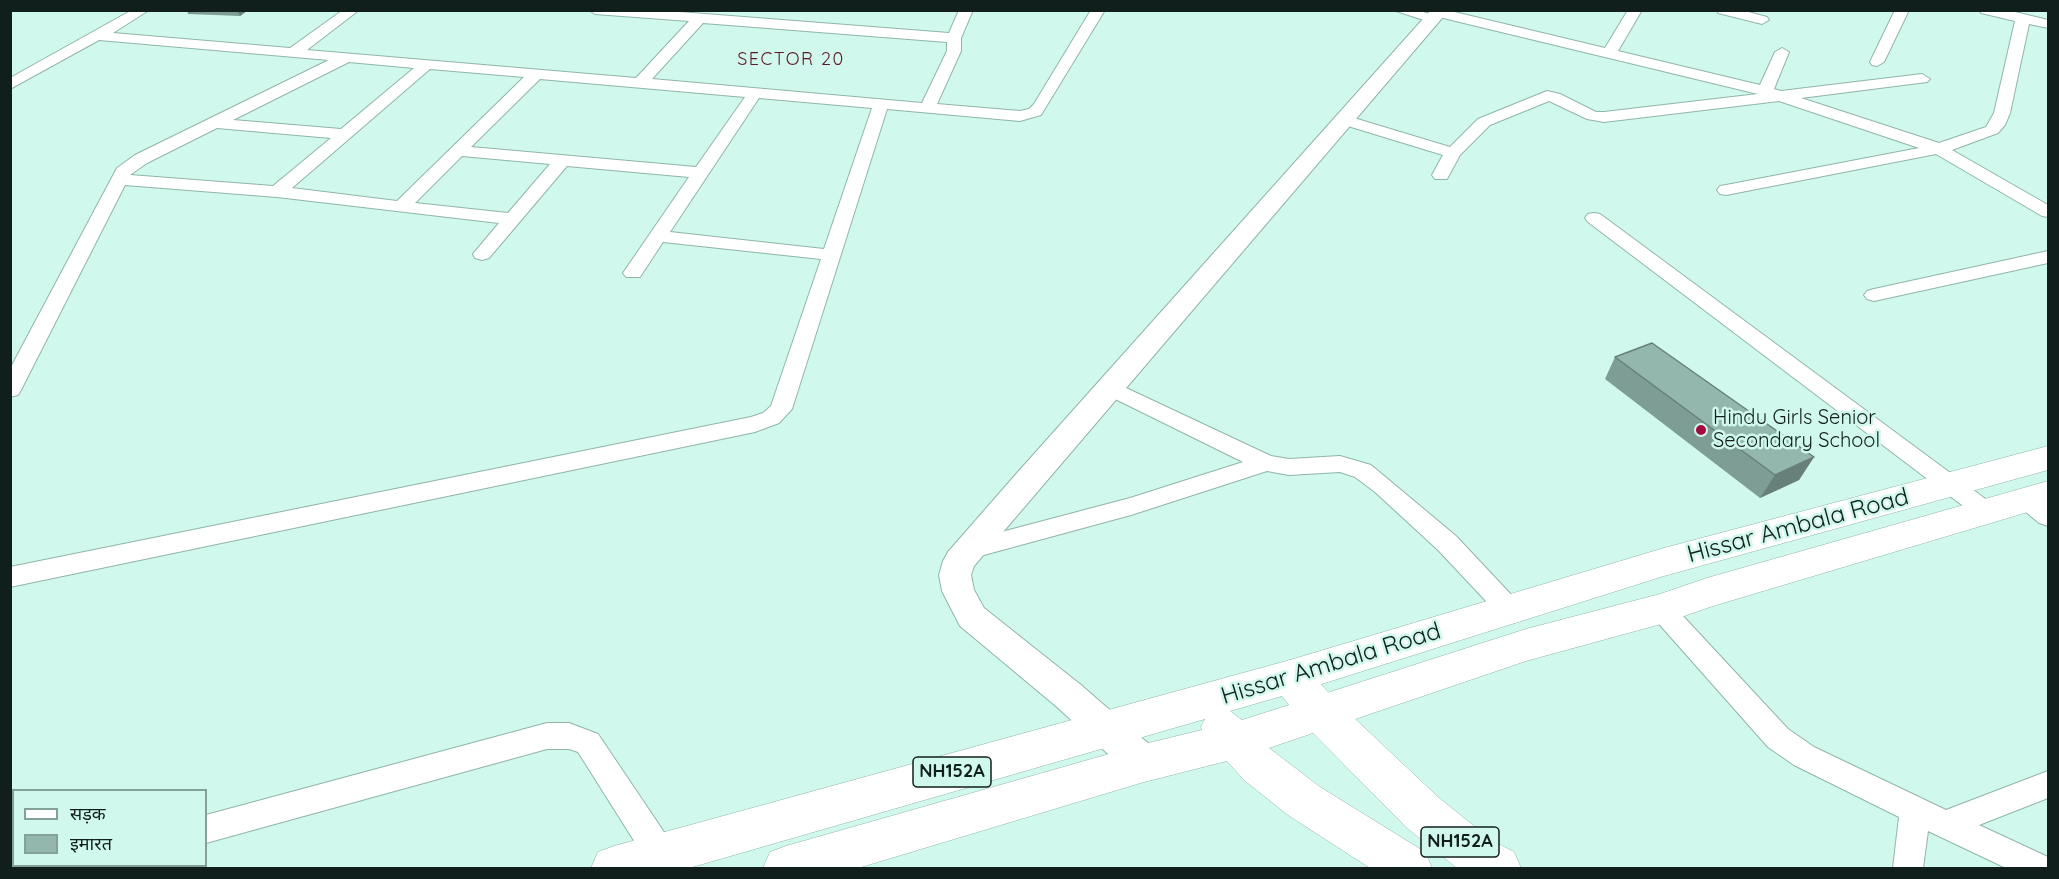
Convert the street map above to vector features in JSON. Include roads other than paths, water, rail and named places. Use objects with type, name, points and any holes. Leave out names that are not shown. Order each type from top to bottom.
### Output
[{"type":"main road","name":"Hissar Ambala Road","points":[[614,868],[1290,677],[1664,562],[2049,458]]},
{"type":"main road","name":"Hissar Ambala Road","points":[[786,868],[1144,763],[1233,741],[1526,645],[1661,609],[1707,593],[1987,512],[2041,504]]},
{"type":"main road","name":"NH152A","points":[[1290,677],[1320,713],[1423,813],[1477,856],[1498,868]]},
{"type":"main road","name":"NH152A","points":[[1203,702],[1233,741],[1259,766],[1304,801],[1409,868]]},
{"type":"street","points":[[10,85],[143,10]]},
{"type":"street","points":[[293,53],[353,10]]},
{"type":"street","points":[[595,10],[954,38]]},
{"type":"street","points":[[820,29],[833,10]]},
{"type":"street","points":[[927,108],[954,51],[954,38],[966,10]]},
{"type":"street","points":[[98,36],[1020,116],[1035,112],[1098,10]]},
{"type":"street","points":[[1399,10],[1438,14],[1771,93],[1939,149],[2049,212]]},
{"type":"street","points":[[1608,54],[1635,10]]},
{"type":"street","points":[[1723,10],[1764,15],[1754,35]]},
{"type":"street","points":[[1877,62],[1902,10]]},
{"type":"street","points":[[1986,10],[2049,24]]},
{"type":"street","points":[[1144,763],[972,617],[957,591],[955,575],[959,561],[1438,14]]},
{"type":"street","points":[[1726,190],[1939,149],[1992,130],[2002,113],[2023,18]]},
{"type":"street","points":[[640,83],[699,19]]},
{"type":"street","points":[[1771,93],[1782,52]]},
{"type":"street","points":[[10,390],[123,172],[141,159],[348,57]]},
{"type":"street","points":[[277,192],[427,64]]},
{"type":"street","points":[[402,206],[536,74]]},
{"type":"street","points":[[1441,175],[1453,153],[1491,118],[1547,96],[1555,97],[1593,116],[1604,117],[1771,93],[1922,79]]},
{"type":"street","points":[[633,273],[755,93]]},
{"type":"street","points":[[10,577],[765,421],[781,409],[881,104]]},
{"type":"street","points":[[1344,120],[1453,153]]},
{"type":"street","points":[[215,123],[345,134]]},
{"type":"street","points":[[458,151],[700,173]]},
{"type":"street","points":[[482,254],[562,160]]},
{"type":"street","points":[[120,178],[277,192],[512,219]]},
{"type":"street","points":[[1594,218],[1987,512]]},
{"type":"street","points":[[658,236],[832,255]]},
{"type":"street","points":[[1874,295],[2049,257]]},
{"type":"street","points":[[1109,387],[1231,448],[1267,463],[1288,466],[1340,464],[1363,471],[1447,543],[1509,609]]},
{"type":"street","points":[[969,550],[1131,506],[1267,463]]},
{"type":"street","points":[[1661,609],[1778,738],[1804,756],[2038,868]]},
{"type":"street","points":[[207,829],[547,736],[569,736],[588,743],[661,855]]},
{"type":"street","points":[[1946,824],[2049,784]]},
{"type":"street","points":[[1908,868],[1915,810]]},
{"type":"place","name":"Hindu Girls Senior Secondary School","points":[[1701,430]]},
{"type":"district","name":"SECTOR 20","points":[[791,60]]}]
